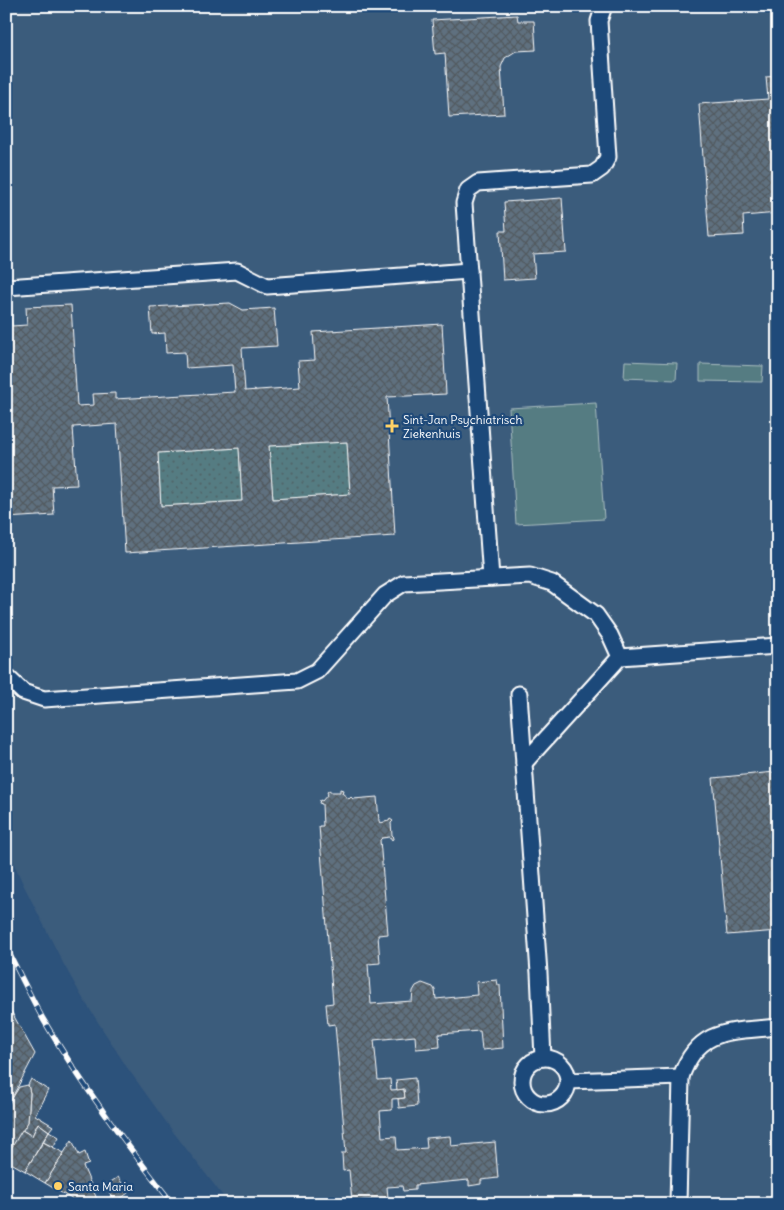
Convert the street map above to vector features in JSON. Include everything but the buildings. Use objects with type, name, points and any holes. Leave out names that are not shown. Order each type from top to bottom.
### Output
[{"type":"lane","points":[[491,578],[464,203],[468,190],[478,183],[592,175],[602,168],[608,157],[599,20],[604,6]]},
{"type":"lane","points":[[6,287],[237,271],[267,286],[469,272]]},
{"type":"lane","points":[[6,676],[23,692],[44,699],[297,681],[317,671],[385,594],[404,584],[530,576],[552,583],[596,615],[610,635],[620,657]]},
{"type":"lane","points":[[524,763],[620,657],[778,646]]},
{"type":"lane","points":[[519,694],[539,973],[543,1058]]},
{"type":"lane","points":[[678,1204],[681,1077],[686,1060],[701,1043],[722,1033],[778,1027]]},
{"type":"lane","points":[[543,1058],[558,1062],[567,1073],[568,1081],[567,1088],[559,1100],[552,1104],[544,1105],[529,1098],[524,1092],[522,1084],[525,1069],[530,1064],[543,1058]]},
{"type":"lane","points":[[568,1081],[681,1077]]},
{"type":"shaded area","name":"Sint-Jan Psychiatrisch Ziekenhuis","points":[[6,6],[778,6],[778,1204],[229,1204],[174,1133],[126,1066],[82,997],[63,963],[6,846]]},
{"type":"green space","points":[[625,361],[677,363],[676,380],[624,378]]},
{"type":"green space","points":[[700,364],[763,366],[762,382],[700,381]]},
{"type":"green space","points":[[596,403],[604,519],[516,524],[509,408]]},
{"type":"green space","points":[[347,442],[350,494],[273,499],[269,446]]},
{"type":"green space","points":[[239,448],[242,501],[161,506],[158,453]]},
{"type":"railway","points":[[6,947],[43,1019],[73,1067],[121,1136],[173,1204]]},
{"type":"place","name":"Sint-Jan Psychiatrisch Ziekenhuis","points":[[392,426]]},
{"type":"place","name":"Santa Maria","points":[[58,1186]]}]
